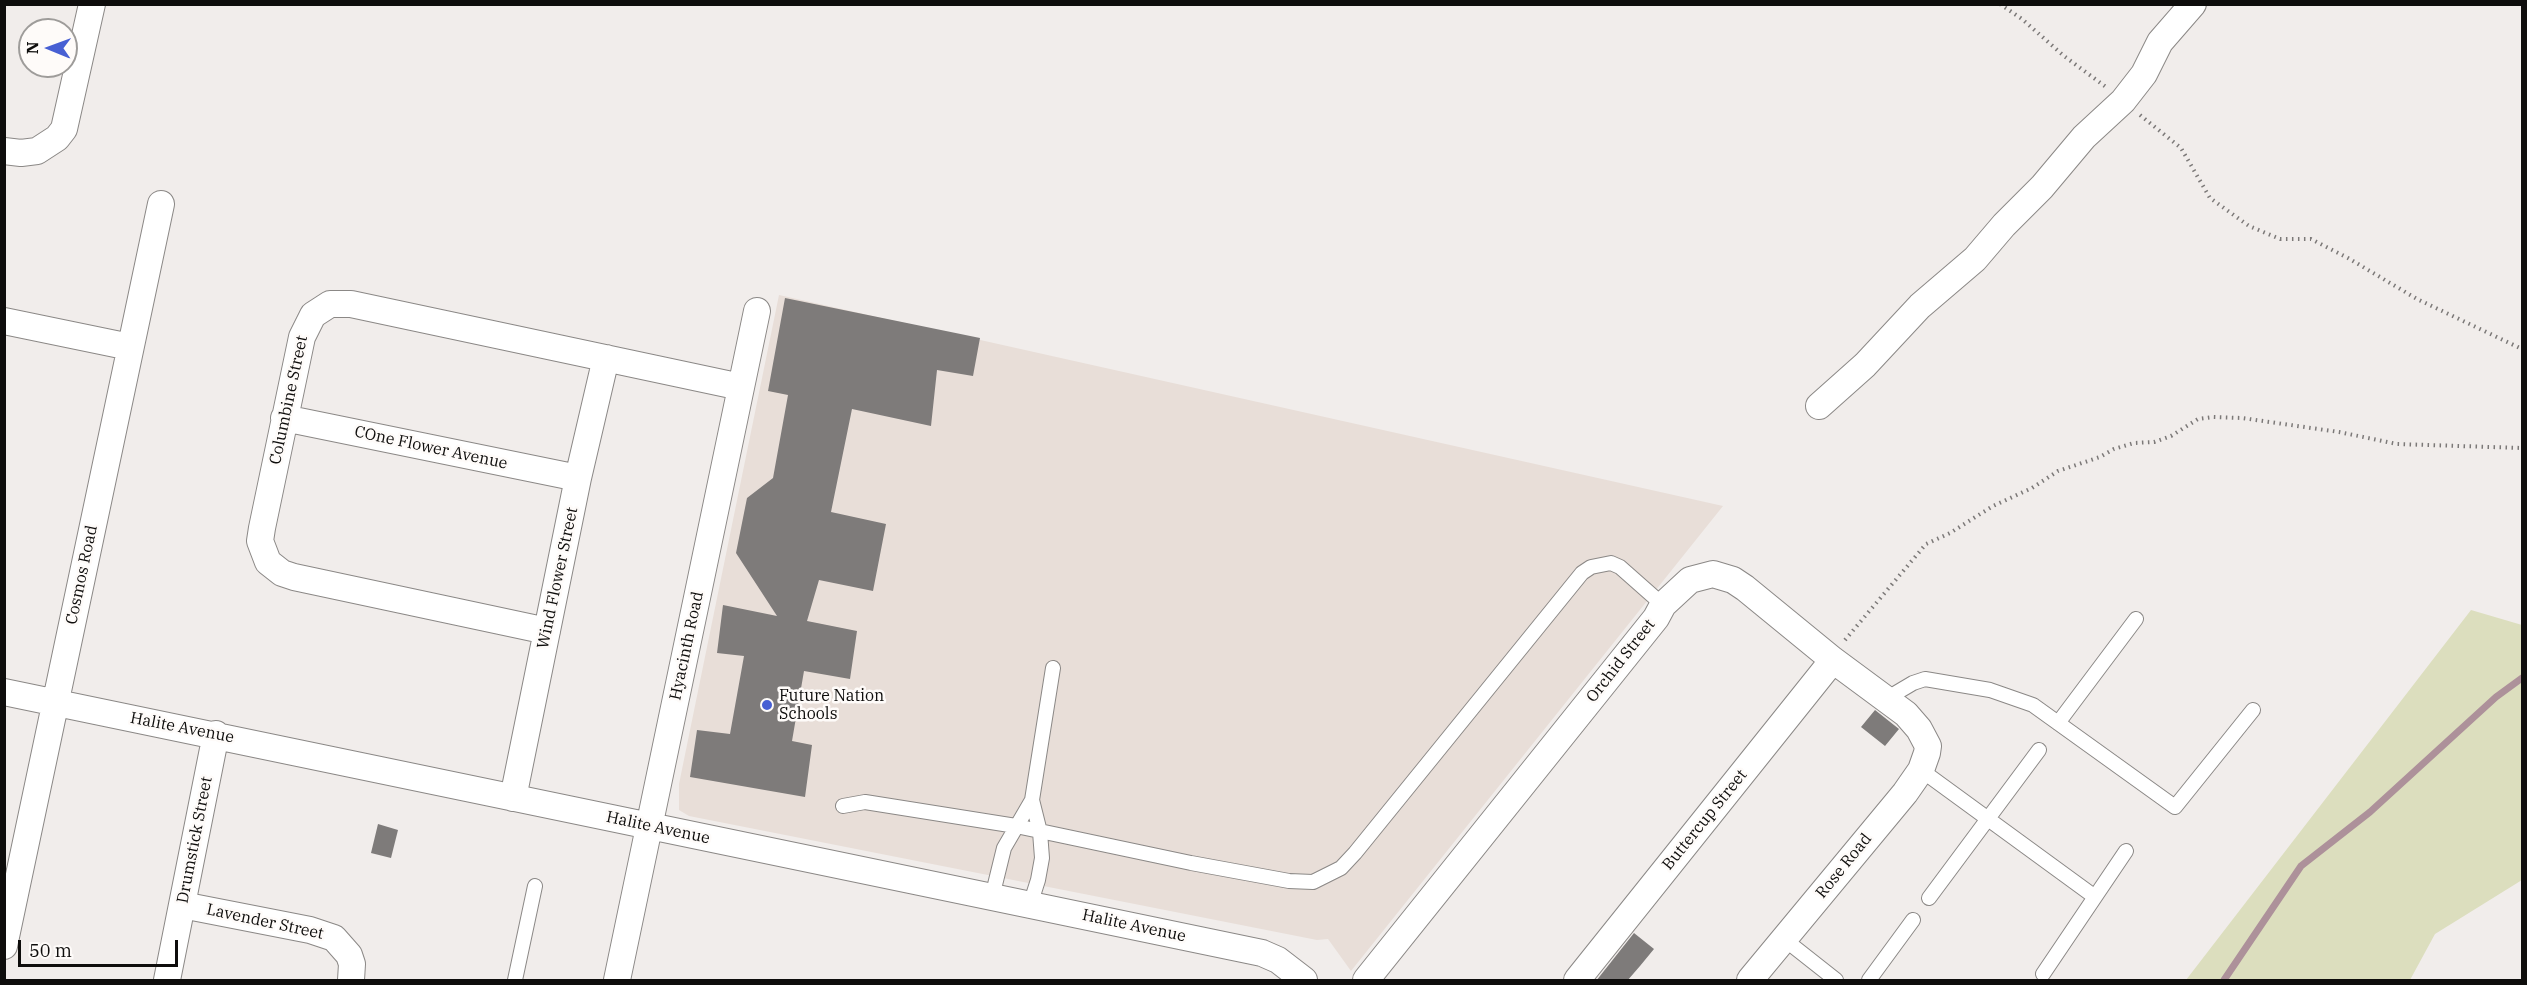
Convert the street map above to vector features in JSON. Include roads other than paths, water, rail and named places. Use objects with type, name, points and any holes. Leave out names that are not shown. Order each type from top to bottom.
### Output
[{"type":"street","points":[[4,151],[21,153],[37,151],[57,138],[64,129],[92,4]]},
{"type":"street","points":[[1819,406],[1865,365],[1920,306],[1975,259],[2084,137],[2123,101],[2144,74],[2160,42],[2193,4]]},
{"type":"street","name":"Cosmos Road","points":[[4,946],[161,204]]},
{"type":"street","name":"Columbine Street","points":[[547,631],[294,577],[274,568],[263,551],[260,540],[284,418],[306,326],[313,315],[330,304],[351,304],[741,387]]},
{"type":"street","name":"Hyacinth Road","points":[[617,981],[757,311]]},
{"type":"street","points":[[4,321],[130,347]]},
{"type":"street","name":"Wind Flower Street","points":[[513,798],[578,478],[606,358]]},
{"type":"street","name":"COne Flower Avenue","points":[[284,418],[578,478]]},
{"type":"street","name":"Orchid Street","points":[[1366,981],[1656,618],[1663,606],[1690,580],[1713,574],[1723,576],[1745,588],[1833,660],[1913,720],[1924,758]]},
{"type":"street","name":"Buttercup Street","points":[[1576,981],[1833,660]]},
{"type":"street","name":"Halite Avenue","points":[[4,692],[216,734],[1262,953],[1278,960],[1304,981]]},
{"type":"street","name":"Drumstick Street","points":[[167,981],[216,734]]},
{"type":"street","name":"Rose Road","points":[[1750,981],[1924,758]]},
{"type":"street","name":"Lavender Street","points":[[182,904],[310,930],[334,938],[349,955],[352,964],[351,981]]},
{"type":"lane","points":[[843,806],[865,802],[1016,826],[1289,881],[1313,882],[1341,868],[1355,853],[1582,573],[1591,567],[1611,563],[1620,567],[1663,606]]},
{"type":"lane","points":[[2058,723],[2136,619]]},
{"type":"lane","points":[[992,897],[1004,848],[1032,800],[1053,668]]},
{"type":"lane","points":[[1886,699],[1913,683],[1925,679],[1990,690],[2033,705],[2175,807],[2253,710]]},
{"type":"lane","points":[[1929,898],[2039,750]]},
{"type":"lane","points":[[1924,758],[1988,819],[2095,897]]},
{"type":"lane","points":[[1030,904],[1042,858],[1040,832],[1032,800]]},
{"type":"lane","points":[[2043,974],[2126,851]]},
{"type":"lane","points":[[515,981],[535,886]]},
{"type":"lane","points":[[1869,981],[1913,920]]},
{"type":"lane","points":[[1784,939],[1836,981]]},
{"type":"waterway","points":[[2224,980],[2301,866],[2370,812],[2496,697],[2522,678]]},
{"type":"place","name":"Future Nation Schools","points":[[767,705]]}]
